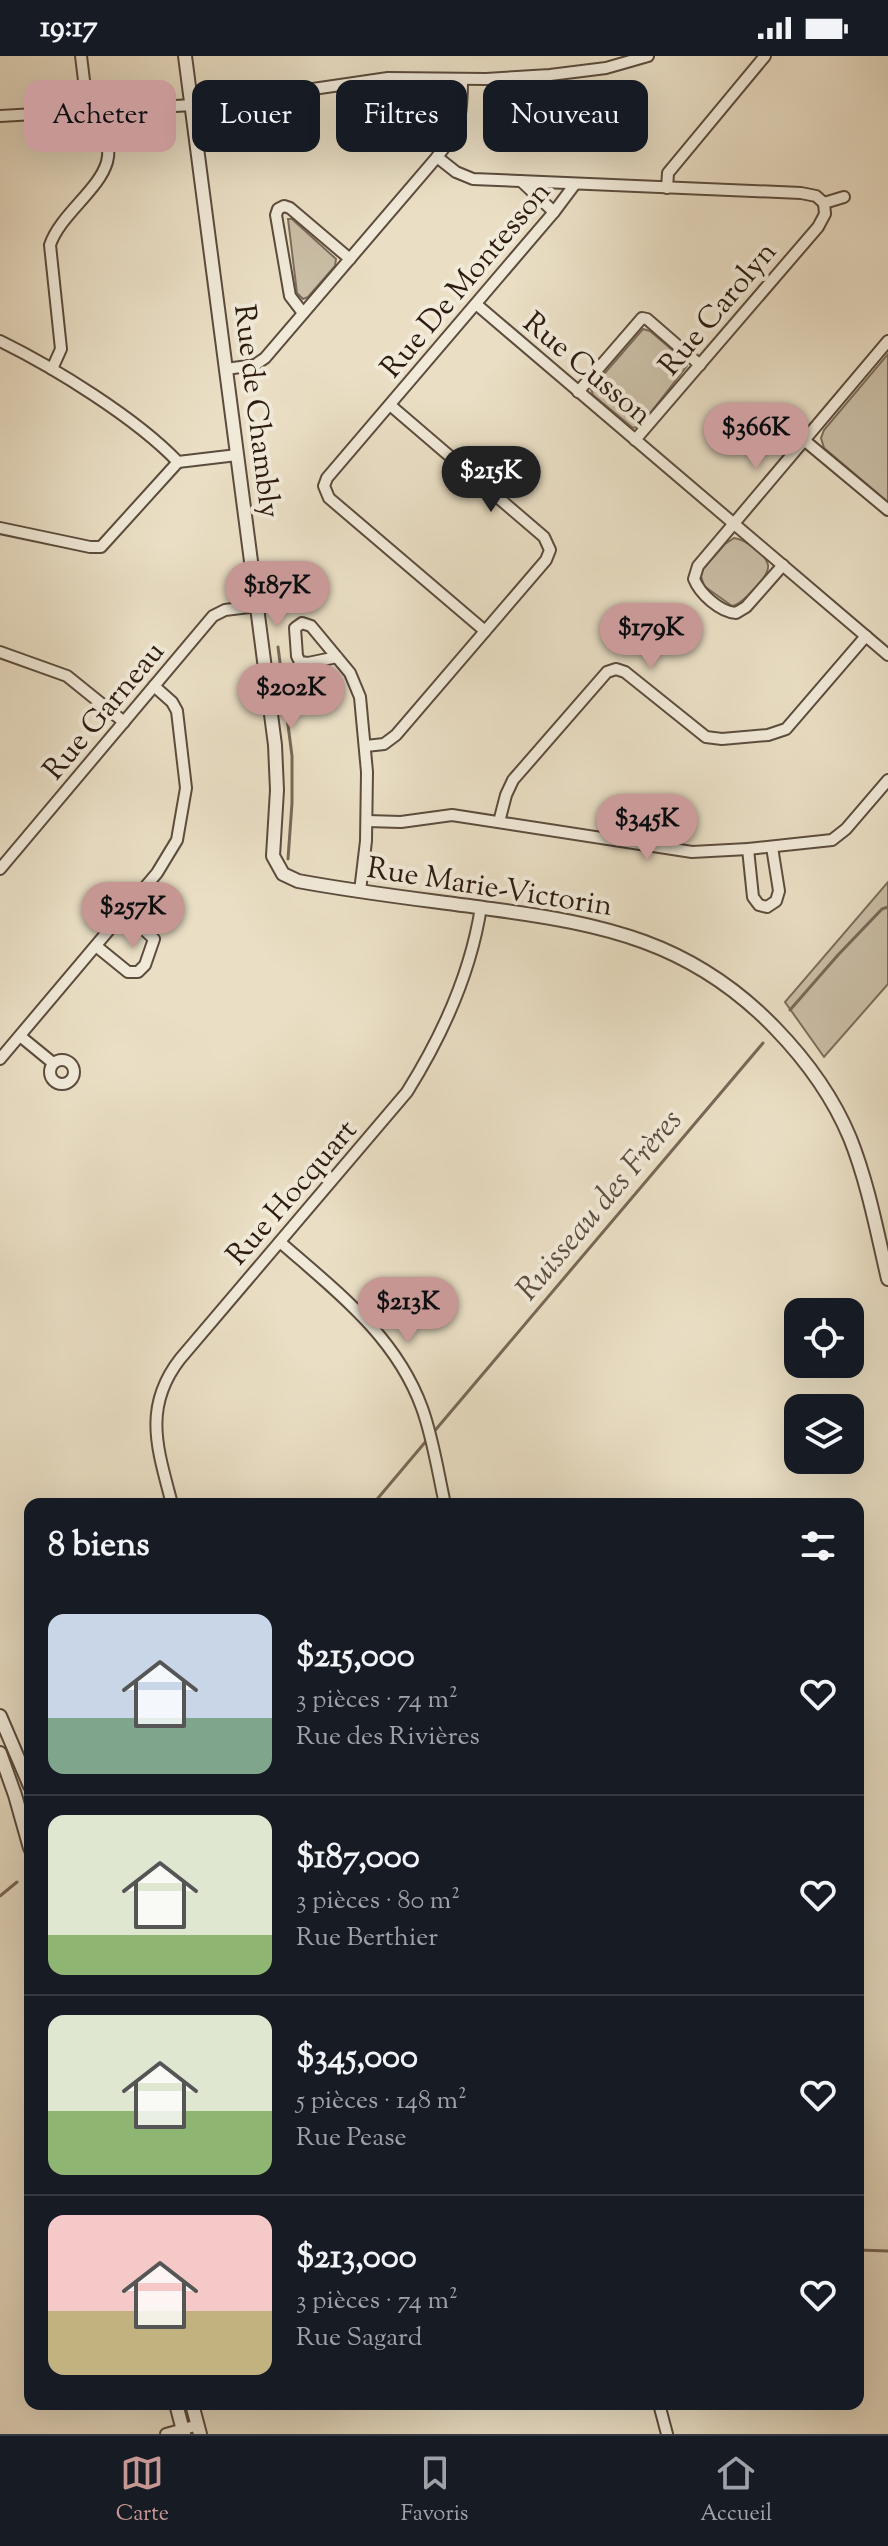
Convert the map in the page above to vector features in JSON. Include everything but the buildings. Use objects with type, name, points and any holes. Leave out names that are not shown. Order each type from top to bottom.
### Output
[{"type":"street","points":[[81,56],[84,80]]},
{"type":"street","name":"Rue de Chambly","points":[[185,56],[192,106]]},
{"type":"street","points":[[320,88],[388,78],[507,78],[586,71],[648,56]]},
{"type":"street","points":[[667,188],[668,173],[763,57]]},
{"type":"street","points":[[226,369],[260,362],[437,157],[454,136],[459,124],[462,79]]},
{"type":"street","points":[[176,107],[192,106]]},
{"type":"street","points":[[0,116],[24,115]]},
{"type":"street","points":[[52,369],[61,349],[50,245],[56,230],[105,167],[108,152]]},
{"type":"street","name":"Rue de Chambly","points":[[198,152],[275,745],[277,790],[273,852],[278,868]]},
{"type":"street","points":[[437,157],[468,178],[801,193],[819,197],[824,203],[844,197]]},
{"type":"street","points":[[521,181],[554,212]]},
{"type":"street","name":"Rue De Montesson","points":[[485,631],[325,494],[324,486],[327,478],[575,184]]},
{"type":"street","name":"Rue Carolyn","points":[[635,440],[818,227],[825,214],[824,203]]},
{"type":"street","points":[[303,313],[290,296],[276,215],[278,209],[284,206],[290,208],[350,259]]},
{"type":"street","name":"Rue Cusson","points":[[476,304],[888,655]]},
{"type":"street","points":[[578,392],[638,320],[644,318],[700,365]]},
{"type":"street","points":[[0,341],[52,369],[138,428],[178,462]]},
{"type":"street","points":[[783,565],[744,609],[733,613],[722,609],[698,587],[694,577],[698,566],[888,341]]},
{"type":"street","points":[[366,746],[384,744],[394,738],[547,558],[549,544],[390,405]]},
{"type":"street","points":[[804,440],[888,510]]},
{"type":"street","points":[[0,528],[101,547],[178,462],[237,455]]},
{"type":"street","name":"Rue Garneau","points":[[0,869],[215,614],[228,609],[257,606]]},
{"type":"street","points":[[337,657],[300,662],[295,628],[302,623],[309,625],[337,657],[350,673],[359,691],[366,746],[367,821],[360,891]]},
{"type":"street","points":[[499,822],[513,780],[607,672],[616,669],[625,672],[706,737],[768,735],[789,727],[866,636]]},
{"type":"street","points":[[0,652],[67,676],[124,722]]},
{"type":"street","points":[[0,1059],[170,854],[181,825],[186,778],[177,711],[172,702],[154,686]]},
{"type":"street","points":[[367,821],[401,822],[452,815],[692,852],[748,849],[820,843],[836,838],[888,780]]},
{"type":"street","points":[[748,849],[753,897],[757,904],[767,907],[776,901],[779,891],[772,847]]},
{"type":"street","name":"Rue Marie-Victorin","points":[[278,868],[294,880],[576,921],[643,940],[710,975],[759,1013],[807,1065],[836,1109],[858,1158],[888,1279]]},
{"type":"street","name":"Rue Hocquart","points":[[171,1498],[155,1431],[163,1385],[180,1359],[385,1120],[416,1077],[453,1004],[479,924],[481,907]]},
{"type":"street","points":[[96,946],[128,972],[138,972],[144,968],[154,939],[125,912]]},
{"type":"street","points":[[20,1036],[53,1063]]},
{"type":"street","points":[[280,1242],[360,1312],[384,1338],[407,1373],[423,1409],[444,1498]]},
{"type":"street","points":[[0,1716],[24,1772]]},
{"type":"street","points":[[0,1753],[24,1815]]},
{"type":"street","points":[[178,2410],[183,2432]]},
{"type":"street","points":[[166,2434],[199,2430],[194,2410]]},
{"type":"street","points":[[661,2410],[667,2434]]},
{"type":"shaded area","points":[[288,219],[292,219],[336,259],[335,266],[303,299],[297,293]]},
{"type":"shaded area","points":[[643,329],[650,331],[687,366],[640,426],[633,428],[593,395],[591,389]]},
{"type":"shaded area","points":[[888,354],[888,502],[824,448],[821,438],[824,430]]},
{"type":"shaded area","points":[[734,538],[754,548],[768,565],[765,576],[754,589],[732,606],[704,586],[701,576],[703,569]]},
{"type":"shaded area","points":[[888,882],[888,984],[824,1057],[785,1002]]},
{"type":"waterway","points":[[278,647],[292,756],[288,859]]},
{"type":"waterway","name":"Ruisseau des Frères","points":[[790,1010],[838,955],[882,909],[888,907]]},
{"type":"waterway","name":"Ruisseau des Frères","points":[[432,1434],[763,1043]]},
{"type":"waterway","name":"Ruisseau des Frères","points":[[378,1498],[427,1440]]},
{"type":"waterway","name":"Ruisseau des Frères","points":[[0,1896],[17,1882]]},
{"type":"waterway","points":[[864,2250],[888,2251]]}]
